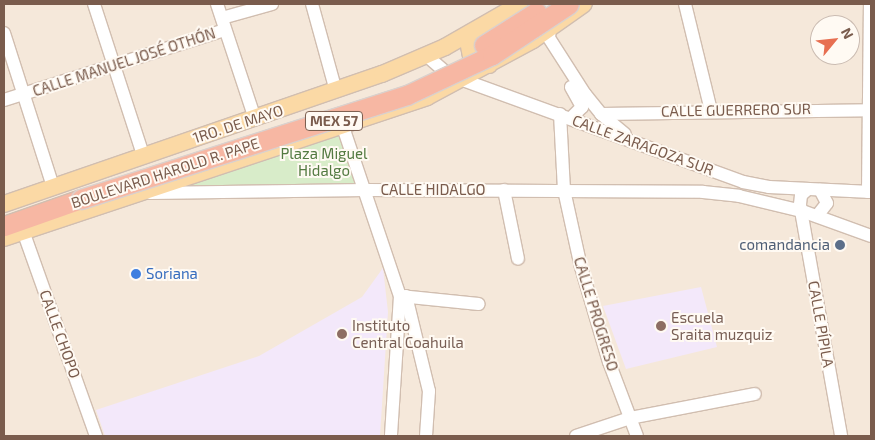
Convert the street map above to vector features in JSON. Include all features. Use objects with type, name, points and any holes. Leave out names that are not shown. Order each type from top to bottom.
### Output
[{"type":"highway","name":"BOULEVARD HAROLD R. PAPE","points":[[4,226],[80,194],[384,91],[488,43],[548,4]]},
{"type":"highway","name":"BOULEVARD HAROLD R. PAPE","points":[[4,214],[80,194],[407,95],[492,55],[569,4]]},
{"type":"main road","name":"1RO. DE MAYO","points":[[4,204],[143,155],[336,91],[427,56],[520,4]]},
{"type":"main road","points":[[4,238],[343,127],[462,80],[530,42],[584,4]]},
{"type":"main road","points":[[470,33],[468,42],[471,56],[482,65],[488,65]]},
{"type":"street","points":[[94,4],[143,155]]},
{"type":"street","points":[[217,4],[254,119]]},
{"type":"street","name":"CALLE MANUEL JOSÉ OTHÓN","points":[[4,100],[114,65],[272,4]]},
{"type":"street","points":[[312,4],[336,91]]},
{"type":"street","points":[[685,4],[711,111]]},
{"type":"street","points":[[870,4],[870,192]]},
{"type":"street","points":[[550,28],[549,38],[601,114],[635,141]]},
{"type":"street","points":[[4,33],[53,187]]},
{"type":"street","points":[[530,42],[543,44],[576,95],[581,110],[565,116]]},
{"type":"street","name":"CALLE ZARAGOZA SUR","points":[[427,56],[448,74],[462,80],[751,184],[870,192]]},
{"type":"street","name":"CALLE GUERRERO SUR","points":[[601,114],[869,110]]},
{"type":"street","name":"CALLE PROGRESO","points":[[565,116],[564,190],[590,301],[637,436]]},
{"type":"street","points":[[343,127],[403,296],[429,391],[426,436]]},
{"type":"street","points":[[802,211],[800,198],[814,189],[827,203],[817,216]]},
{"type":"street","name":"CALLE HIDALGO","points":[[132,195],[366,190],[703,192],[739,196],[802,211],[871,236]]},
{"type":"street","points":[[504,190],[518,259]]},
{"type":"street","name":"CALLE PÍPILA","points":[[802,211],[841,436]]},
{"type":"street","name":"CALLE CHOPO","points":[[23,231],[96,436]]},
{"type":"street","points":[[403,296],[479,304]]},
{"type":"street","points":[[391,436],[403,296]]},
{"type":"street","points":[[576,436],[630,418],[755,394]]},
{"type":"shaded area","points":[[4,4],[871,4],[871,436],[4,436]]},
{"type":"shaded area","name":"Instituto Central Coahuila","points":[[383,268],[388,312],[380,436],[105,436],[96,410],[259,356],[362,297]]},
{"type":"shaded area","name":"Escuela Sraita muzquiz","points":[[701,287],[717,347],[626,369],[603,306]]},
{"type":"green space","name":"Plaza Miguel Hidalgo","points":[[340,131],[359,184],[163,189]]},
{"type":"place","name":"comandancia","points":[[840,245]]},
{"type":"place","name":"Soriana","points":[[136,274]]},
{"type":"place","name":"Escuela Sraita muzquiz","points":[[661,326]]},
{"type":"place","name":"Instituto Central Coahuila","points":[[342,334]]}]
